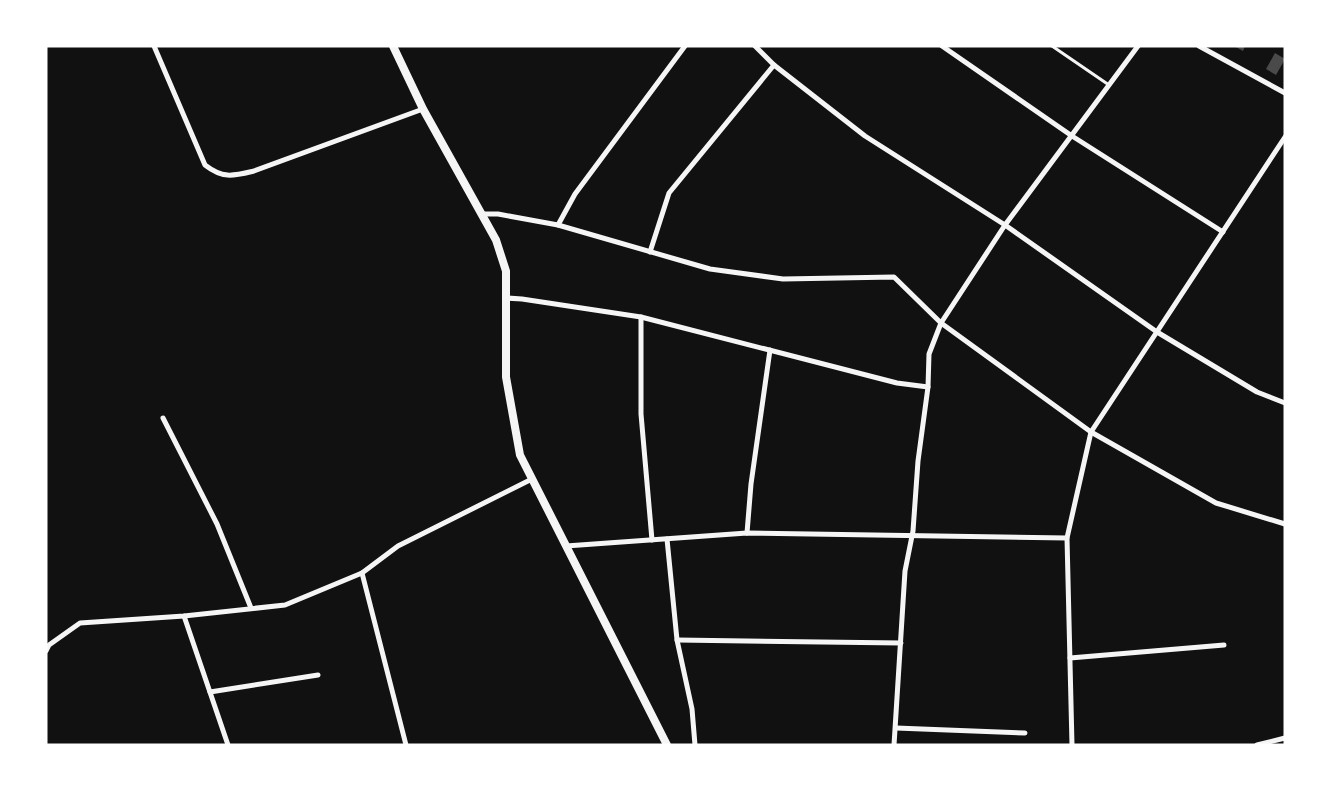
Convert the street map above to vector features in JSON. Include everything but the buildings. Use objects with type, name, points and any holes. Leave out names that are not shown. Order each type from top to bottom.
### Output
[{"type":"street","points":[[154,46],[205,165],[216,174],[233,176],[254,172],[424,109]]},
{"type":"street","points":[[393,46],[424,109],[496,240],[506,271],[506,377],[520,455],[667,745]]},
{"type":"street","points":[[558,225],[575,194],[685,46]]},
{"type":"street","points":[[755,46],[774,65],[865,136],[1005,225],[1157,332],[1257,392],[1285,403]]},
{"type":"street","points":[[942,46],[1072,136],[1223,232]]},
{"type":"street","points":[[894,745],[905,571],[912,535],[918,461],[928,387],[929,354],[941,323],[1005,225],[1138,46]]},
{"type":"street","points":[[1199,46],[1285,93]]},
{"type":"street","points":[[650,252],[669,193],[774,65]]},
{"type":"street","points":[[1072,745],[1067,538],[1090,432],[1285,137]]},
{"type":"street","points":[[481,214],[498,214],[558,225],[710,269],[783,279],[894,277],[941,323],[1090,432],[1216,503],[1285,524]]},
{"type":"street","points":[[506,298],[522,298],[641,317],[897,383],[928,387]]},
{"type":"street","points":[[641,317],[641,414],[652,540]]},
{"type":"street","points":[[747,533],[751,484],[770,350]]},
{"type":"street","points":[[163,418],[218,524],[251,608]]},
{"type":"street","points":[[46,651],[50,645],[80,624],[184,616],[285,604],[362,573],[398,546],[532,479]]},
{"type":"street","points":[[566,546],[747,533],[1067,538]]},
{"type":"street","points":[[666,539],[677,640],[692,709],[695,745]]},
{"type":"street","points":[[362,573],[406,745]]},
{"type":"street","points":[[184,616],[228,745]]},
{"type":"street","points":[[677,640],[901,643]]},
{"type":"street","points":[[1070,658],[1224,645]]},
{"type":"street","points":[[210,692],[318,674]]},
{"type":"street","points":[[896,728],[1025,733]]},
{"type":"street","points":[[1256,745],[1285,738]]},
{"type":"lane","points":[[1052,46],[1110,85]]}]
